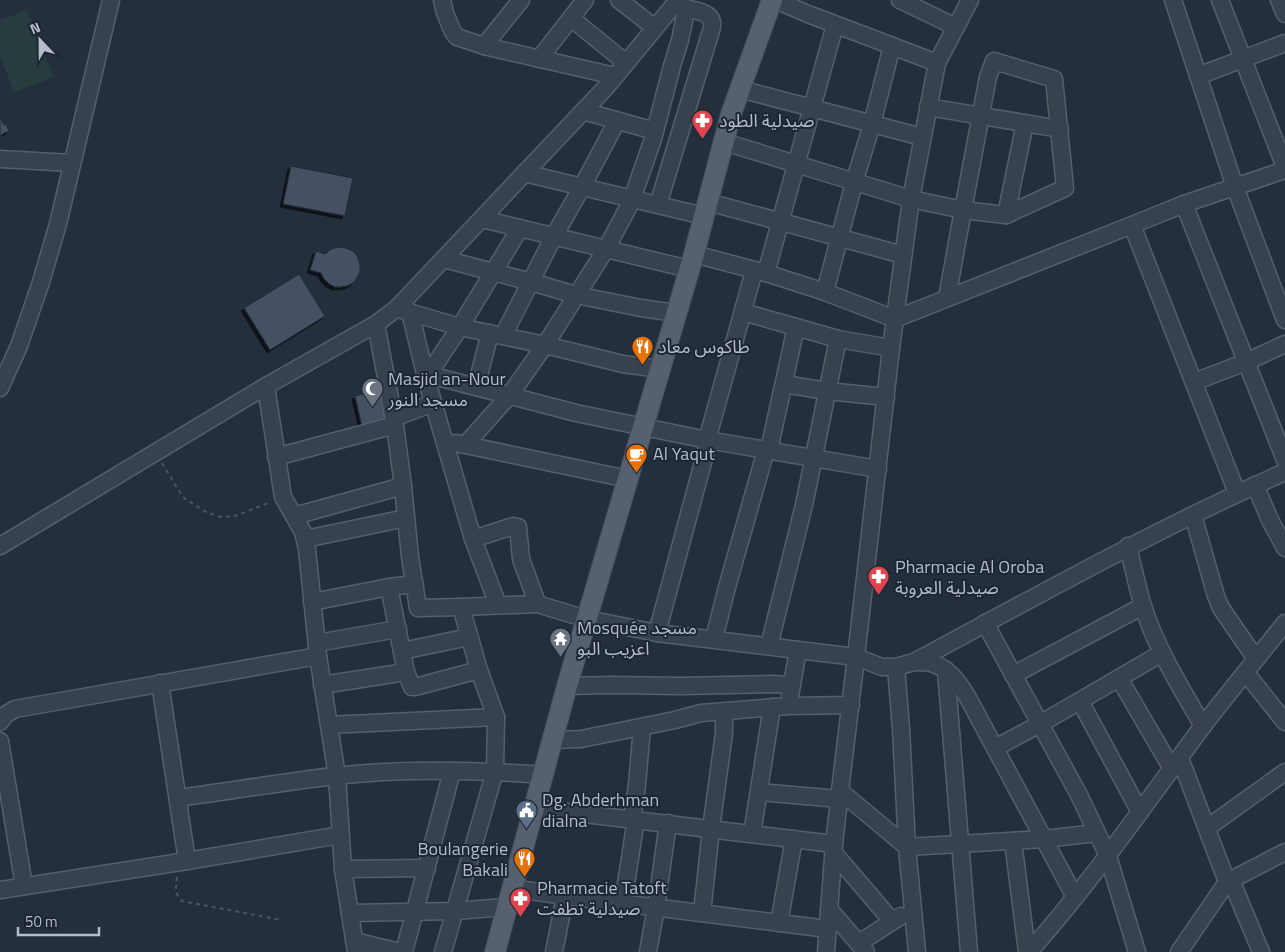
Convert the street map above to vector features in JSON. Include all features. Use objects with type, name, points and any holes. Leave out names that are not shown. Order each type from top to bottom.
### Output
[{"type":"main road","points":[[495,952],[567,686],[691,262],[731,114],[774,0]]},
{"type":"street","points":[[0,388],[19,346],[58,224],[112,0]]},
{"type":"street","points":[[442,0],[445,14],[457,38],[615,76]]},
{"type":"street","points":[[484,46],[521,0]]},
{"type":"street","points":[[539,59],[585,0]]},
{"type":"street","points":[[619,0],[655,28]]},
{"type":"street","points":[[774,0],[937,63]]},
{"type":"street","points":[[900,0],[956,27]]},
{"type":"street","points":[[826,952],[839,795],[891,348],[911,199],[937,63],[970,0]]},
{"type":"street","points":[[1173,0],[1235,187],[1285,320]]},
{"type":"street","points":[[482,219],[606,249],[760,272],[825,292],[895,319],[1184,204],[1285,168],[1220,0]]},
{"type":"street","points":[[1280,0],[1285,14]]},
{"type":"street","points":[[0,546],[266,386],[403,310],[444,259],[583,112],[655,28],[680,3]]},
{"type":"street","points":[[465,445],[509,396],[545,345],[606,249],[632,200],[654,139],[680,40],[685,16],[680,3]]},
{"type":"street","points":[[658,206],[712,25],[709,17],[680,3]]},
{"type":"street","points":[[571,18],[626,63]]},
{"type":"street","points":[[657,633],[743,312],[779,221],[813,108],[835,25]]},
{"type":"street","points":[[1198,76],[1285,43]]},
{"type":"street","points":[[825,292],[838,238],[872,124],[892,46]]},
{"type":"street","points":[[724,142],[911,199],[963,210],[1006,215],[1065,188],[1054,78],[994,61],[988,77],[980,116],[963,210],[947,298]]},
{"type":"street","points":[[740,89],[922,137]]},
{"type":"street","points":[[928,107],[1060,129]]},
{"type":"street","points":[[583,112],[655,132]]},
{"type":"street","points":[[476,387],[496,335],[531,282],[617,121]]},
{"type":"street","points":[[1006,215],[1025,123]]},
{"type":"street","points":[[0,159],[72,164]]},
{"type":"street","points":[[524,173],[658,206],[706,209],[779,221],[903,255]]},
{"type":"street","points":[[1184,204],[1285,460]]},
{"type":"street","points":[[1132,225],[1237,493]]},
{"type":"street","points":[[428,377],[520,228]]},
{"type":"street","points":[[444,259],[576,295],[676,313]]},
{"type":"street","points":[[403,310],[460,327],[623,364],[660,369]]},
{"type":"street","points":[[403,310],[428,377],[433,403],[473,538],[498,605]]},
{"type":"street","points":[[743,312],[838,339],[891,348]]},
{"type":"street","points":[[376,324],[394,421],[418,608]]},
{"type":"street","points":[[714,639],[727,588],[768,450],[796,327]]},
{"type":"street","points":[[769,646],[798,533],[838,339]]},
{"type":"street","points":[[1194,382],[1246,362],[1285,344]]},
{"type":"street","points":[[428,377],[476,387],[576,413],[643,427],[878,470]]},
{"type":"street","points":[[784,384],[886,397]]},
{"type":"street","points":[[266,386],[282,497],[303,532],[305,539],[317,649],[337,776],[343,869],[355,946],[402,952],[427,868],[452,771]]},
{"type":"street","points":[[276,457],[394,421],[433,403]]},
{"type":"street","points":[[444,440],[628,479]]},
{"type":"street","points":[[394,611],[418,608],[537,604],[587,619],[657,633],[856,657],[882,667],[896,667],[914,662],[1128,546],[1285,472]]},
{"type":"street","points":[[1255,485],[1270,520],[1285,548]]},
{"type":"street","points":[[294,516],[403,486]]},
{"type":"street","points":[[1193,515],[1221,608],[1256,659]]},
{"type":"street","points":[[305,539],[406,518]]},
{"type":"street","points":[[473,538],[513,526],[518,527],[521,559],[536,600]]},
{"type":"street","points":[[1128,546],[1143,606],[1162,653],[1203,726]]},
{"type":"street","points":[[312,602],[414,584]]},
{"type":"street","points":[[389,587],[406,672],[412,687],[415,688],[479,670]]},
{"type":"street","points":[[1013,675],[1143,606]]},
{"type":"street","points":[[443,952],[495,771],[496,717],[479,670],[462,607]]},
{"type":"street","points":[[985,623],[1078,795],[1108,856],[1137,952]]},
{"type":"street","points":[[1028,952],[1058,920],[1076,897],[1203,726],[1285,623]]},
{"type":"street","points":[[0,722],[5,715],[15,709],[160,683],[317,649],[398,629]]},
{"type":"street","points":[[402,651],[469,637]]},
{"type":"street","points":[[789,706],[798,650]]},
{"type":"street","points":[[995,748],[1162,653]]},
{"type":"street","points":[[914,662],[932,663],[946,670],[956,679],[1076,897]]},
{"type":"street","points":[[896,667],[901,729],[906,847],[917,952]]},
{"type":"street","points":[[946,670],[969,952]]},
{"type":"street","points":[[322,685],[406,672]]},
{"type":"street","points":[[1246,673],[1285,722]]},
{"type":"street","points":[[1119,678],[1176,763],[1207,828],[1261,952]]},
{"type":"street","points":[[160,683],[178,798],[183,861]]},
{"type":"street","points":[[567,686],[792,685]]},
{"type":"street","points":[[1080,701],[1140,812]]},
{"type":"street","points":[[553,740],[581,739],[701,713],[789,706],[850,705]]},
{"type":"street","points":[[752,834],[772,707]]},
{"type":"street","points":[[702,914],[724,733],[724,712]]},
{"type":"street","points":[[328,726],[496,717]]},
{"type":"street","points":[[622,904],[634,819],[642,727]]},
{"type":"street","points":[[0,741],[24,886]]},
{"type":"street","points":[[178,798],[337,776],[412,771],[495,771],[544,775]]},
{"type":"street","points":[[1207,828],[1285,772]]},
{"type":"street","points":[[758,792],[839,795],[906,847],[1044,839],[1096,833]]},
{"type":"street","points":[[535,808],[794,839],[834,848],[892,922]]},
{"type":"street","points":[[648,952],[668,823]]},
{"type":"street","points":[[0,890],[340,835]]},
{"type":"street","points":[[779,923],[794,839]]},
{"type":"street","points":[[1013,841],[1028,952]]},
{"type":"street","points":[[1179,952],[1229,881],[1285,852]]},
{"type":"street","points":[[343,869],[427,868]]},
{"type":"street","points":[[554,952],[566,896]]},
{"type":"street","points":[[350,913],[454,911],[509,897],[566,896],[828,929]]},
{"type":"street","points":[[829,909],[863,948],[892,922],[912,908]]},
{"type":"path","points":[[156,452],[184,498],[206,512],[221,517],[235,516],[282,497]]},
{"type":"path","points":[[183,861],[176,891],[178,897],[182,900],[281,920]]},
{"type":"green space","points":[[27,10],[54,77],[14,92],[0,56],[0,20]]},
{"type":"building","points":[[0,120],[9,131],[1,135],[2,137],[0,138]]},
{"type":"building","points":[[291,166],[353,178],[345,216],[283,204]]},
{"type":"building","points":[[338,247],[351,250],[356,254],[359,260],[360,272],[353,283],[347,286],[335,287],[324,279],[321,273],[310,270],[316,251],[325,254],[331,249]]},
{"type":"building","points":[[299,274],[325,316],[270,350],[244,308]]},
{"type":"building","name":"Masjid an-Nour مسجد النور","points":[[382,389],[389,420],[362,427],[355,396]]},
{"type":"place","name":"صيدلية الطود","points":[[703,140]]},
{"type":"place","name":"طاكوس معاد","points":[[642,366]]},
{"type":"place","name":"Masjid an-Nour مسجد النور","points":[[372,408]]},
{"type":"place","name":"Al Yaqut","points":[[637,473]]},
{"type":"place","name":"Pharmacie Al Oroba صيدلية العروبة","points":[[879,596]]},
{"type":"place","name":"Mosquée مسجد اعزيب البو","points":[[561,657]]},
{"type":"place","name":"Dg. Abderhman dialna","points":[[526,829]]},
{"type":"place","name":"Boulangerie Bakali","points":[[524,878]]},
{"type":"place","name":"Pharmacie Tatoft صيدلية تطفت","points":[[521,917]]}]
